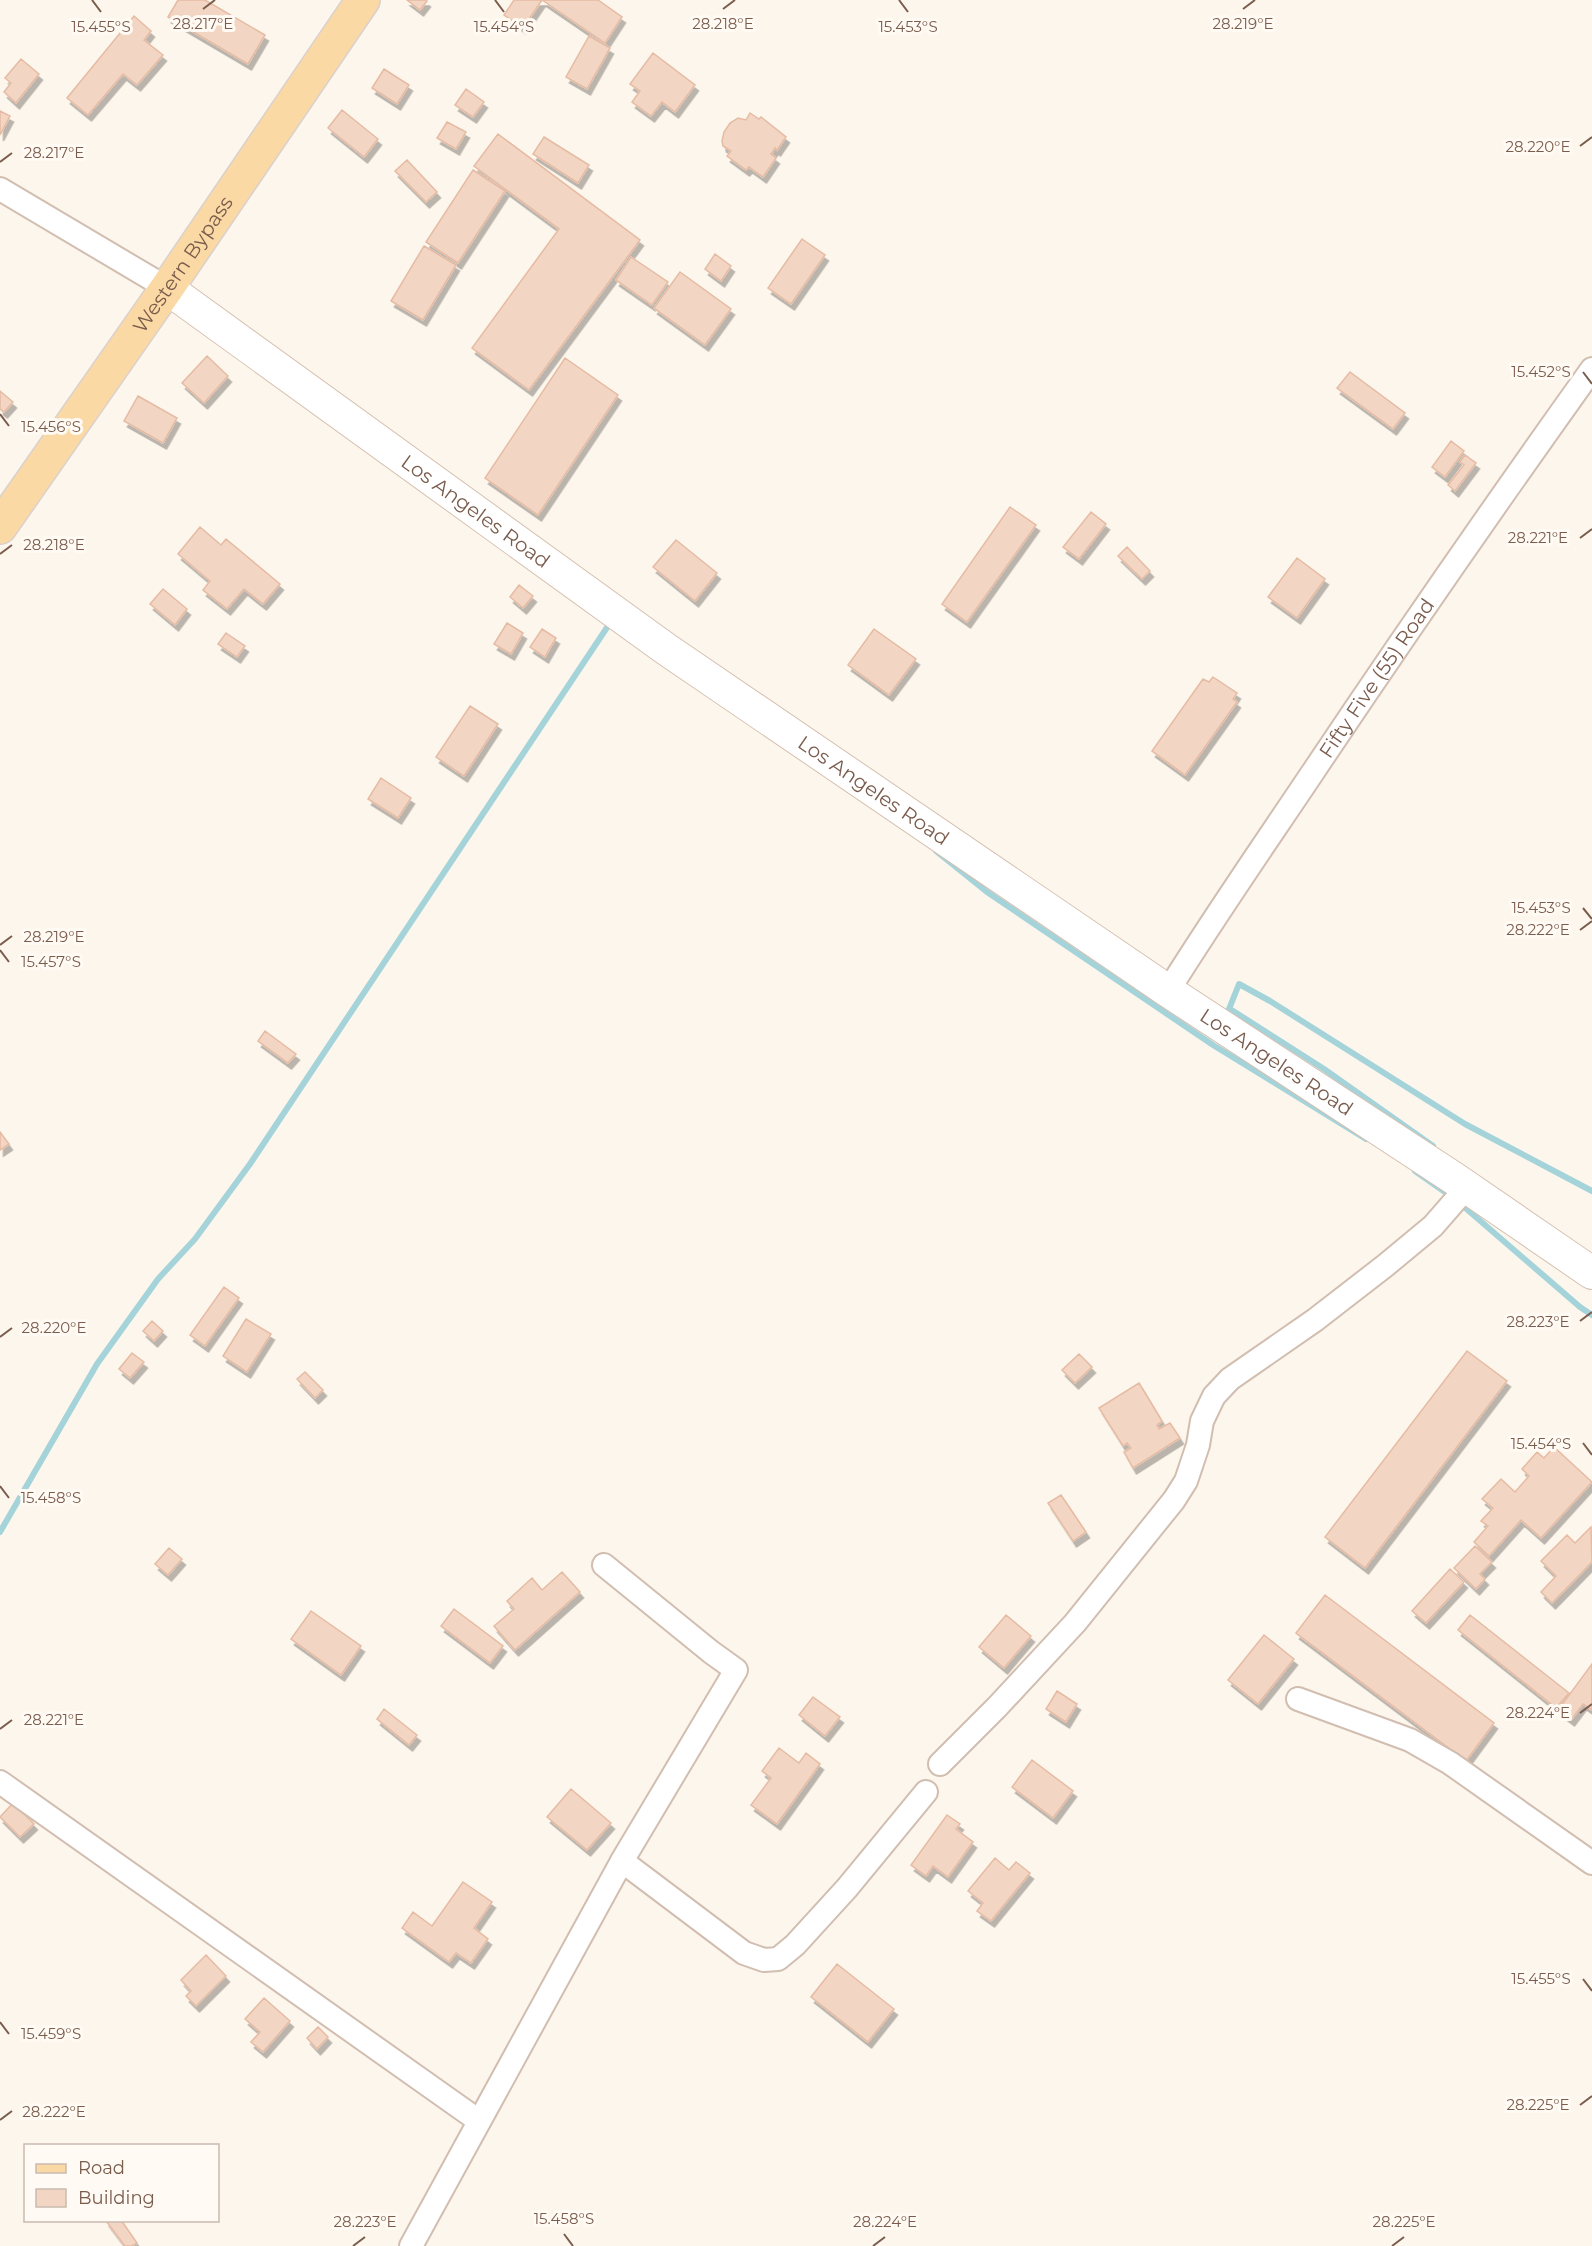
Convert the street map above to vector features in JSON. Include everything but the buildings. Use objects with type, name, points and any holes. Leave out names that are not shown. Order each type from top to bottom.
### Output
[{"type":"main road","name":"Western Bypass","points":[[0,527],[167,288],[363,0]]},
{"type":"main road","name":"Los Angeles Road","points":[[167,288],[666,649],[1168,991],[1467,1187],[1592,1273]]},
{"type":"street","points":[[0,189],[167,288]]},
{"type":"street","name":"Fifty Five (55) Road","points":[[1168,991],[1200,939],[1402,641],[1592,369]]},
{"type":"street","points":[[940,1764],[1075,1623],[1174,1500],[1186,1481],[1198,1445],[1202,1421],[1214,1396],[1230,1379],[1314,1320],[1386,1265],[1433,1226],[1467,1187]]},
{"type":"street","points":[[411,2246],[622,1861],[736,1670],[604,1565]]},
{"type":"street","points":[[1298,1699],[1410,1740],[1450,1763],[1592,1863]]},
{"type":"street","points":[[0,1782],[479,2121]]},
{"type":"street","points":[[622,1861],[744,1953],[764,1960],[778,1959],[795,1945],[847,1888],[926,1792]]},
{"type":"waterway","points":[[0,1532],[97,1364],[158,1279],[195,1239],[250,1164],[612,620]]},
{"type":"waterway","points":[[936,851],[987,892],[1213,1045],[1366,1139]]},
{"type":"waterway","points":[[1225,1019],[1239,984],[1270,1001],[1465,1124],[1592,1191]]},
{"type":"waterway","points":[[1230,1009],[1324,1069],[1433,1146]]},
{"type":"waterway","points":[[1415,1171],[1455,1199],[1592,1315]]}]
